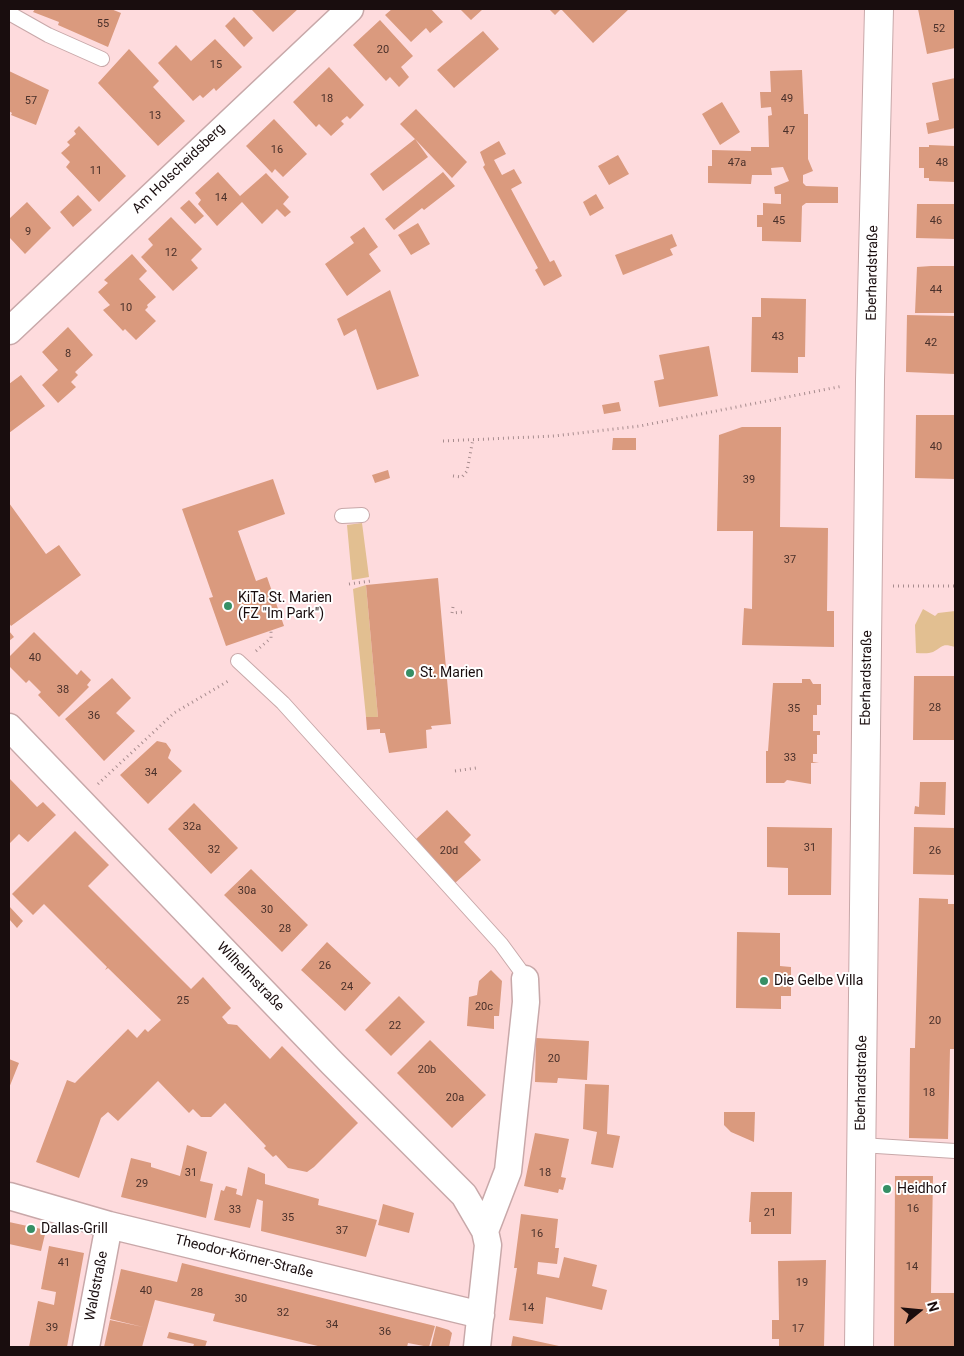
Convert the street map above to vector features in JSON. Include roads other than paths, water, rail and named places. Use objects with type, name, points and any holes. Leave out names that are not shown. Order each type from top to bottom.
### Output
[{"type":"main road","name":"Eberhardstraße","points":[[859,1347],[870,380],[879,9]]},
{"type":"street","name":"Am Holscheidsberg","points":[[9,331],[350,9]]},
{"type":"street","name":"Wilhelmstraße","points":[[9,727],[332,1063],[464,1196],[485,1231],[488,1245],[488,1264],[477,1347]]},
{"type":"street","name":"Wilhelmstraße","points":[[485,1231],[508,1171],[526,1002],[524,977]]},
{"type":"street","name":"Theodor-Körner-Straße","points":[[9,1196],[109,1225],[480,1315]]},
{"type":"street","name":"Waldstraße","points":[[86,1347],[109,1225]]},
{"type":"lane","points":[[9,13],[48,35],[102,59]]},
{"type":"lane","points":[[342,516],[362,515]]},
{"type":"lane","points":[[243,665],[283,703],[502,944],[524,977]]},
{"type":"lane","points":[[861,1145],[955,1151]]},
{"type":"place","name":"KiTa St. Marien (FZ \"Im Park\")","points":[[228,606]]},
{"type":"place","name":"St. Marien","points":[[410,673]]},
{"type":"place","name":"Die Gelbe Villa","points":[[764,981]]},
{"type":"place","name":"Heidhof","points":[[887,1189]]},
{"type":"place","name":"Dallas-Grill","points":[[31,1229]]}]
